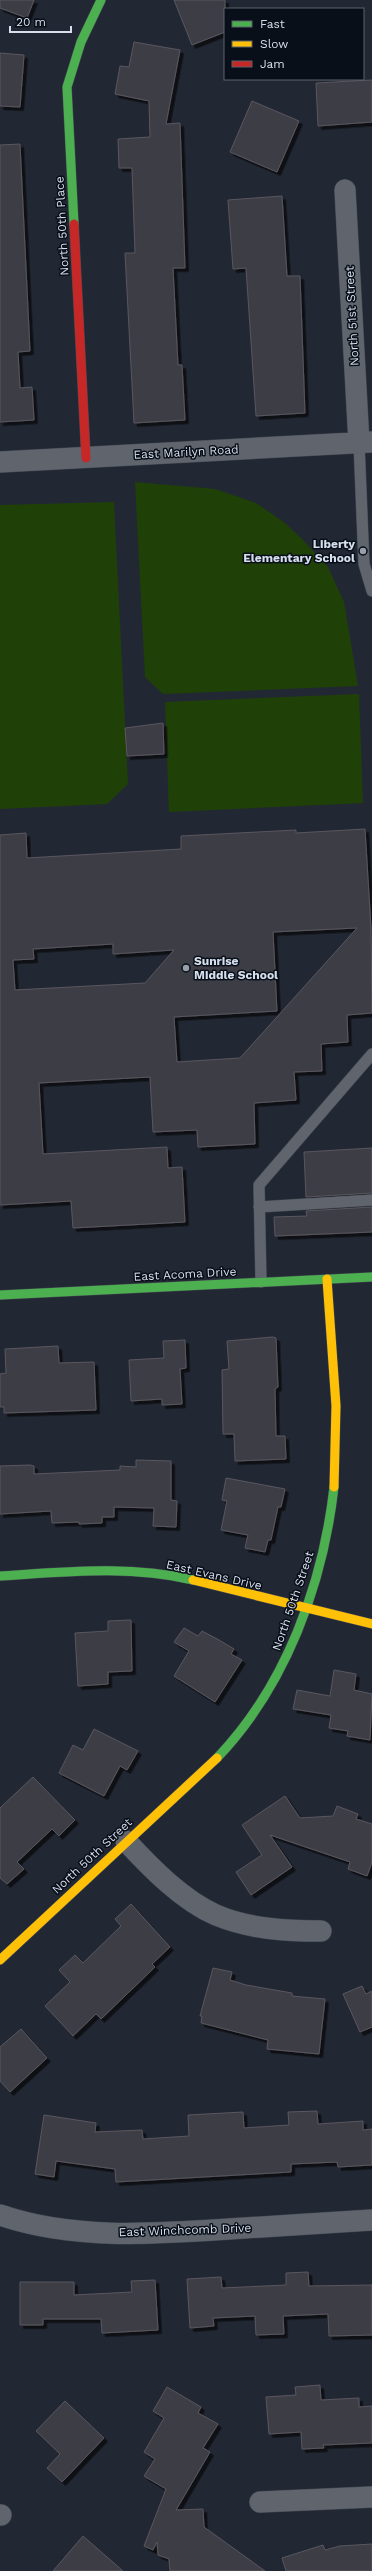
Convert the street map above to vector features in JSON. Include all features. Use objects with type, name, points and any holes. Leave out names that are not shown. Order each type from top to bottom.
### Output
[{"type":"street","name":"North 50th Place","points":[[86,458],[67,87],[73,59],[85,28],[101,0]]},
{"type":"street","name":"North 51st Street","points":[[345,190],[365,442]]},
{"type":"street","name":"East Marilyn Road","points":[[0,462],[365,442]]},
{"type":"street","name":"East Acoma Drive","points":[[0,1295],[372,1277]]},
{"type":"street","name":"North 50th Street","points":[[0,1960],[232,1741],[282,1666],[305,1608],[328,1534],[335,1481],[335,1424],[327,1279]]},
{"type":"street","name":"East Evans Drive","points":[[0,1576],[113,1569],[176,1576],[372,1624]]},
{"type":"street","points":[[126,1841],[181,1892],[215,1914],[254,1926],[288,1931],[321,1931]]},
{"type":"street","name":"East Winchcomb Drive","points":[[0,2214],[20,2222],[91,2232],[179,2232],[372,2220]]},
{"type":"street","points":[[260,2502],[372,2497]]},
{"type":"lane","points":[[365,442],[364,564],[372,591]]},
{"type":"lane","points":[[261,1282],[259,1185],[372,1054]]},
{"type":"lane","points":[[259,1207],[372,1200]]},
{"type":"green space","points":[[135,482],[215,489],[256,503],[285,523],[328,567],[344,602],[358,686],[163,694],[145,677]]},
{"type":"green space","points":[[114,502],[128,784],[107,804],[0,809],[0,505]]},
{"type":"green space","points":[[359,694],[363,803],[169,812],[165,702]]},
{"type":"building","points":[[0,0],[34,0],[27,18],[0,8]]},
{"type":"building","points":[[174,0],[225,0],[224,32],[192,45]]},
{"type":"building","points":[[134,42],[180,50],[166,124],[180,123],[185,268],[173,268],[178,365],[182,365],[185,420],[134,423],[125,253],[135,253],[132,168],[119,168],[118,139],[150,137],[149,101],[115,94],[120,66],[129,67]]},
{"type":"building","points":[[0,53],[24,55],[20,107],[0,106]]},
{"type":"building","points":[[372,80],[372,122],[318,126],[316,83]]},
{"type":"building","points":[[252,101],[299,121],[277,172],[230,152]]},
{"type":"building","points":[[20,144],[30,351],[18,352],[20,388],[32,387],[34,420],[0,422],[0,145]]},
{"type":"building","points":[[282,196],[287,276],[300,276],[305,413],[256,416],[246,268],[233,269],[228,200]]},
{"type":"building","points":[[163,723],[164,754],[127,756],[125,728]]},
{"type":"building","points":[[365,829],[371,928],[372,1013],[347,1015],[348,1042],[321,1044],[322,1071],[294,1072],[296,1100],[254,1103],[255,1144],[198,1147],[197,1130],[153,1132],[150,1077],[39,1083],[43,1154],[167,1147],[168,1168],[182,1167],[185,1222],[73,1228],[71,1201],[0,1205],[0,835],[26,833],[27,858],[181,849],[181,836],[296,830],[296,833]],"holes":[[[357,928],[240,1058],[177,1062],[174,1017],[277,1011],[273,932]],[[113,944],[113,954],[174,950],[145,983],[15,990],[13,960],[34,959],[33,949]]]},
{"type":"building","points":[[372,1148],[372,1193],[306,1197],[304,1152]]},
{"type":"building","points":[[372,1207],[372,1232],[275,1236],[274,1217],[307,1216],[306,1211]]},
{"type":"building","points":[[276,1338],[278,1387],[275,1389],[276,1436],[285,1436],[286,1459],[235,1461],[234,1434],[223,1434],[222,1370],[229,1369],[227,1341]]},
{"type":"building","points":[[185,1340],[186,1368],[180,1369],[182,1404],[162,1405],[162,1399],[131,1401],[129,1360],[164,1358],[163,1341]]},
{"type":"building","points":[[58,1346],[59,1363],[94,1362],[96,1410],[4,1413],[4,1407],[0,1407],[0,1374],[6,1373],[5,1349]]},
{"type":"building","points":[[136,1460],[171,1461],[171,1500],[177,1501],[176,1527],[153,1526],[154,1508],[114,1507],[114,1517],[102,1517],[102,1523],[79,1524],[79,1522],[52,1523],[51,1511],[0,1514],[0,1466],[30,1465],[34,1466],[34,1474],[120,1470],[120,1466],[136,1467]]},
{"type":"building","points":[[226,1478],[285,1489],[281,1507],[278,1507],[271,1540],[268,1540],[265,1552],[245,1548],[248,1535],[221,1530],[227,1501],[222,1500]]},
{"type":"building","points":[[131,1620],[132,1671],[108,1672],[108,1684],[78,1686],[75,1633],[108,1631],[108,1621]]},
{"type":"building","points":[[184,1628],[198,1636],[202,1631],[219,1640],[234,1649],[231,1654],[242,1660],[215,1702],[174,1676],[189,1651],[174,1642]]},
{"type":"building","points":[[334,1670],[356,1674],[354,1690],[372,1694],[370,1740],[347,1736],[348,1731],[329,1728],[331,1715],[293,1709],[297,1690],[330,1696]]},
{"type":"building","points":[[94,1729],[138,1751],[127,1770],[120,1766],[104,1796],[59,1773],[73,1745],[83,1750]]},
{"type":"building","points":[[33,1777],[75,1820],[59,1836],[52,1829],[17,1862],[24,1869],[7,1884],[0,1878],[0,1808]]},
{"type":"building","points":[[285,1796],[300,1818],[333,1816],[337,1806],[358,1814],[356,1819],[372,1824],[372,1862],[367,1876],[348,1869],[350,1862],[270,1835],[292,1867],[251,1895],[236,1872],[262,1855],[242,1825]]},
{"type":"building","points":[[131,1904],[170,1947],[152,1964],[155,1967],[101,2019],[96,2014],[73,2036],[45,2006],[70,1982],[59,1970],[75,1955],[83,1963],[121,1926],[115,1919]]},
{"type":"building","points":[[213,1968],[232,1972],[230,1980],[246,1985],[292,1993],[292,1996],[325,1999],[319,2054],[267,2049],[268,2040],[201,2023],[202,2016],[200,2016]]},
{"type":"building","points":[[362,1986],[366,1994],[372,1991],[372,2027],[360,2032],[343,1994]]},
{"type":"building","points":[[21,2029],[47,2058],[10,2092],[0,2081],[0,2047]]},
{"type":"building","points":[[317,2111],[318,2124],[363,2121],[363,2130],[372,2129],[372,2165],[338,2167],[337,2162],[291,2164],[291,2172],[116,2182],[115,2169],[56,2161],[54,2177],[35,2174],[44,2115],[96,2123],[95,2132],[142,2130],[143,2139],[189,2136],[188,2115],[243,2112],[244,2128],[289,2125],[288,2112]]},
{"type":"building","points":[[308,2272],[309,2286],[372,2285],[372,2335],[329,2336],[328,2314],[283,2316],[284,2334],[256,2335],[255,2316],[213,2318],[214,2326],[190,2328],[187,2279],[221,2277],[222,2288],[286,2285],[286,2273]]},
{"type":"building","points":[[155,2280],[158,2330],[102,2333],[101,2319],[43,2319],[43,2325],[20,2325],[20,2282],[74,2282],[74,2295],[132,2292],[131,2281]]},
{"type":"building","points":[[320,2385],[321,2400],[359,2398],[359,2407],[372,2406],[372,2443],[323,2445],[324,2448],[302,2449],[301,2432],[269,2434],[266,2397],[296,2395],[295,2387]]},
{"type":"building","points":[[167,2387],[201,2407],[198,2413],[218,2424],[203,2448],[210,2452],[176,2510],[203,2509],[204,2527],[265,2571],[170,2571],[169,2559],[158,2555],[157,2542],[153,2550],[144,2546],[166,2489],[144,2476],[155,2459],[144,2452],[164,2418],[153,2411]]},
{"type":"building","points":[[65,2401],[104,2438],[62,2482],[47,2468],[60,2454],[36,2431]]},
{"type":"building","points":[[83,2536],[123,2571],[53,2571]]},
{"type":"building","points":[[372,2544],[372,2571],[286,2571],[282,2558],[323,2545],[325,2550],[340,2546]]},
{"type":"traffic: fast","points":[[74,224],[67,87],[81,42],[101,0]]},
{"type":"traffic: fast","points":[[0,1295],[372,1277]]},
{"type":"traffic: fast","points":[[217,1758],[241,1730],[263,1699],[297,1632],[321,1560],[329,1524],[334,1487]]},
{"type":"traffic: fast","points":[[0,1576],[121,1571],[145,1572],[193,1580]]},
{"type":"traffic: slow","points":[[327,1279],[336,1406],[334,1487]]},
{"type":"traffic: slow","points":[[193,1580],[372,1624]]},
{"type":"traffic: slow","points":[[0,1960],[217,1758]]},
{"type":"traffic: jam","points":[[74,224],[86,458]]},
{"type":"place","name":"Liberty Elementary School","points":[[363,551]]},
{"type":"place","name":"Sunrise Middle School","points":[[186,968]]}]
